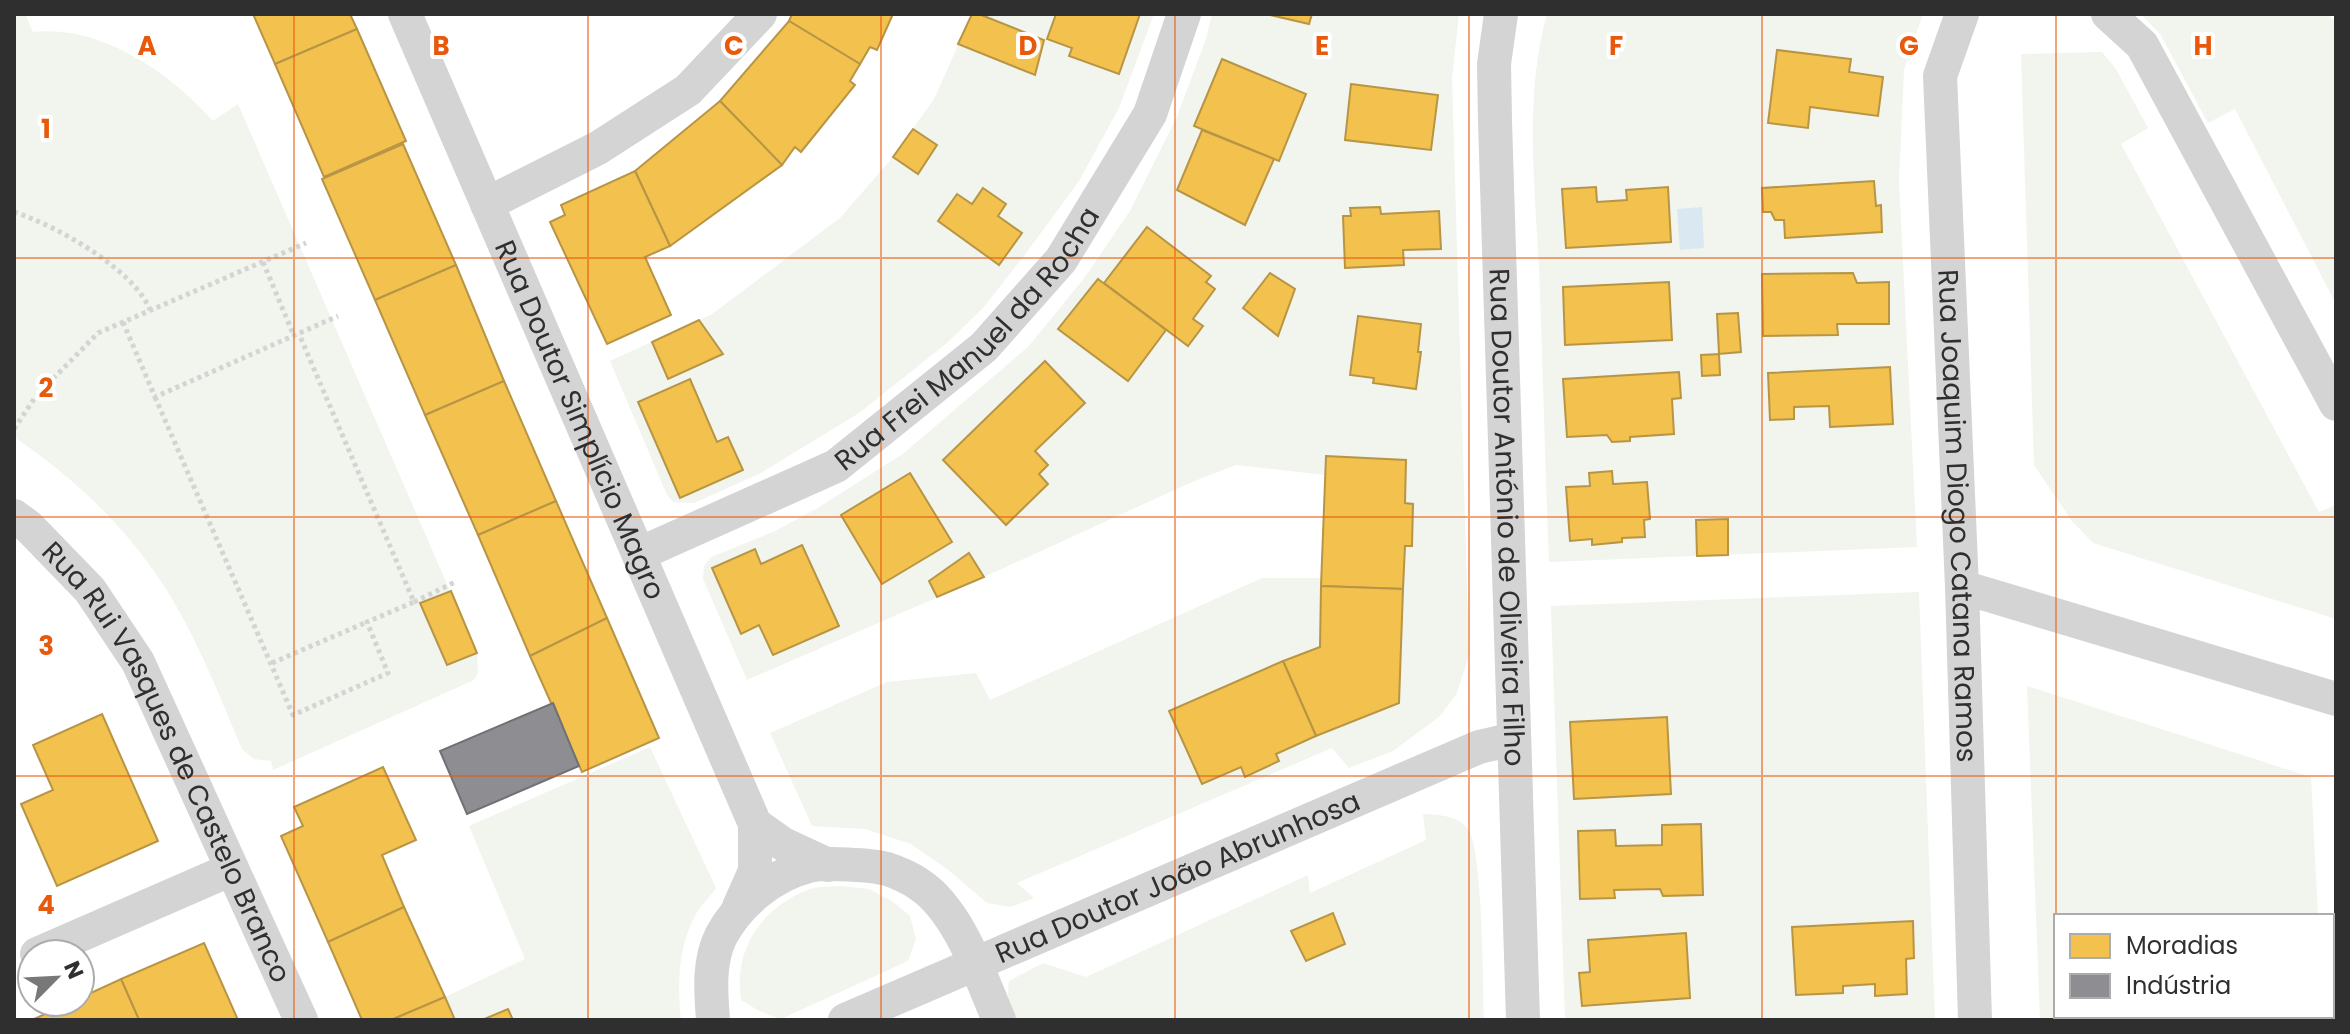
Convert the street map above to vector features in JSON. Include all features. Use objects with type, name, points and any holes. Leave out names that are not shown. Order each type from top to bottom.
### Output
[{"type":"street","name":"Rua Doutor Simplício Magro","points":[[405,14],[755,824]]},
{"type":"street","points":[[487,204],[598,148],[688,90],[760,14]]},
{"type":"street","name":"Rua Frei Manuel da Rocha","points":[[639,554],[836,466],[984,347],[1061,260],[1150,114],[1184,14]]},
{"type":"street","name":"Rua Doutor António de Oliveira Filho","points":[[1501,14],[1494,64],[1494,107],[1523,1020]]},
{"type":"street","name":"Rua Joaquim Diogo Catana Ramos","points":[[1962,14],[1940,76],[1962,587],[1975,1020]]},
{"type":"street","points":[[2108,14],[2142,45],[2336,404]]},
{"type":"street","name":"Rua Rui Vasques de Castelo Branco","points":[[14,516],[29,527],[90,590],[138,662],[301,1020]]},
{"type":"street","points":[[1962,587],[2336,699]]},
{"type":"street","name":"Rua Doutor João Abrunhosa","points":[[845,1020],[1479,747],[1514,739]]},
{"type":"street","points":[[755,824],[783,844],[828,865]]},
{"type":"street","points":[[713,1020],[710,981],[719,939],[739,907],[755,871],[755,824]]},
{"type":"street","points":[[739,907],[779,878],[810,865],[888,869],[921,885],[954,919],[999,1020]]},
{"type":"street","points":[[74,938],[232,869]]},
{"type":"path","points":[[14,212],[62,233],[100,257],[145,295],[150,310]]},
{"type":"path","points":[[14,429],[36,396],[98,333],[306,243]]},
{"type":"path","points":[[263,262],[414,602]]},
{"type":"path","points":[[155,397],[338,316]]},
{"type":"path","points":[[123,322],[293,715],[388,673],[367,622]]},
{"type":"path","points":[[272,663],[455,582]]},
{"type":"shaded area","points":[[25,14],[33,32],[83,36],[132,56],[177,86],[213,121],[238,104],[477,653],[478,673],[474,680],[273,770],[271,761],[254,759],[242,749],[194,639],[142,555],[83,491],[14,437],[14,18]]},
{"type":"shaded area","points":[[972,14],[1154,14],[1119,108],[1079,181],[983,308],[947,343],[859,413],[759,474],[694,503],[673,502],[667,495],[610,361],[712,314],[840,218],[893,157],[934,99]]},
{"type":"shaded area","points":[[1212,14],[1459,14],[1452,78],[1469,656],[1456,695],[1439,717],[1393,751],[1349,768],[1332,748],[1017,883],[1034,898],[1011,907],[987,903],[951,872],[911,844],[865,829],[812,826],[770,733],[887,682],[976,673],[990,700],[1262,578],[1321,578],[1325,475],[1236,465],[747,680],[703,579],[704,566],[711,557],[773,532],[816,509],[904,453],[1028,347],[1085,277],[1130,211],[1176,119],[1206,39]]},
{"type":"shaded area","points":[[1547,14],[1923,14],[1904,70],[1899,181],[1917,547],[1549,562],[1533,141],[1535,77]]},
{"type":"shaded area","points":[[2141,14],[2327,14],[2336,22],[2336,304],[2235,109],[2208,123],[2160,34]]},
{"type":"shaded area","points":[[2102,52],[2116,69],[2148,128],[2121,144],[2319,512],[2336,505],[2336,619],[2093,543],[2072,521],[2034,465],[2021,54]]},
{"type":"shaded area","points":[[1702,207],[1704,248],[1680,250],[1677,209]]},
{"type":"shaded area","points":[[1919,592],[1935,1020],[1565,1020],[1551,606]]},
{"type":"shaded area","points":[[2027,686],[2311,777],[2318,914],[2054,914],[2054,1018],[2323,1020],[2040,1020]]},
{"type":"shaded area","points":[[650,747],[716,888],[696,914],[682,952],[679,979],[681,1020],[513,1020],[508,1009],[482,1020],[455,1020],[445,997],[525,959],[469,826]]},
{"type":"shaded area","points":[[1423,814],[1459,821],[1468,829],[1473,842],[1479,890],[1484,1020],[1013,1020],[1008,1001],[1009,981],[1043,963],[1086,977],[1308,875],[1310,893],[1426,840]]},
{"type":"shaded area","points":[[841,886],[869,889],[892,901],[910,916],[916,939],[908,961],[781,1019],[741,1000],[740,981],[747,947],[765,919],[793,897],[810,889]]},
{"type":"building: Moradias","points":[[253,14],[350,14],[357,29],[275,64]]},
{"type":"building: Moradias","points":[[792,14],[893,14],[877,50],[870,47],[860,64],[789,21]]},
{"type":"building: Moradias","points":[[972,14],[1044,40],[1035,75],[958,44]]},
{"type":"building: Moradias","points":[[1056,14],[1140,14],[1119,74],[1069,56],[1072,48],[1047,39]]},
{"type":"building: Moradias","points":[[1266,14],[1312,14],[1309,24]]},
{"type":"building: Moradias","points":[[789,21],[860,64],[850,81],[855,85],[801,152],[795,147],[782,165],[720,101]]},
{"type":"building: Moradias","points":[[357,29],[406,141],[324,177],[275,64]]},
{"type":"building: Moradias","points":[[1777,50],[1851,59],[1849,72],[1883,77],[1878,116],[1810,107],[1808,128],[1768,123]]},
{"type":"building: Moradias","points":[[1222,59],[1306,94],[1279,161],[1194,126]]},
{"type":"building: Moradias","points":[[1351,84],[1438,95],[1431,150],[1345,140]]},
{"type":"building: Moradias","points":[[720,101],[782,165],[670,246],[635,171]]},
{"type":"building: Moradias","points":[[913,129],[937,145],[918,174],[893,157]]},
{"type":"building: Moradias","points":[[1202,130],[1274,159],[1245,225],[1177,190]]},
{"type":"building: Moradias","points":[[403,144],[456,265],[375,300],[322,179]]},
{"type":"building: Moradias","points":[[635,171],[670,246],[645,257],[671,315],[607,344],[550,222],[565,215],[561,205]]},
{"type":"building: Moradias","points":[[1874,181],[1876,206],[1881,205],[1882,232],[1785,238],[1784,220],[1775,220],[1771,212],[1763,212],[1762,188]]},
{"type":"building: Moradias","points":[[1596,187],[1597,202],[1627,200],[1626,190],[1668,187],[1671,242],[1566,248],[1562,189]]},
{"type":"building: Moradias","points":[[983,188],[1006,204],[998,216],[1022,233],[999,265],[938,221],[957,194],[972,204]]},
{"type":"building: Moradias","points":[[1380,207],[1381,214],[1439,211],[1441,249],[1403,250],[1404,265],[1345,268],[1343,216],[1351,216],[1350,208]]},
{"type":"building: Moradias","points":[[1147,227],[1211,276],[1206,282],[1215,289],[1193,319],[1203,326],[1188,346],[1104,283]]},
{"type":"building: Moradias","points":[[456,265],[504,381],[425,415],[375,300]]},
{"type":"building: Moradias","points":[[1270,273],[1295,289],[1278,336],[1243,308]]},
{"type":"building: Moradias","points":[[1853,273],[1857,283],[1889,282],[1889,324],[1837,324],[1838,335],[1763,336],[1762,274]]},
{"type":"building: Moradias","points":[[1098,279],[1166,330],[1128,381],[1058,329]]},
{"type":"building: Moradias","points":[[1669,282],[1672,340],[1565,345],[1563,287]]},
{"type":"building: Moradias","points":[[1738,313],[1741,352],[1719,354],[1717,314]]},
{"type":"building: Moradias","points":[[1358,316],[1421,324],[1416,389],[1373,383],[1374,378],[1350,375]]},
{"type":"building: Moradias","points":[[699,320],[723,354],[668,379],[652,342]]},
{"type":"building: Moradias","points":[[1719,354],[1720,375],[1702,376],[1701,355]]},
{"type":"building: Moradias","points":[[1045,361],[1085,403],[1035,451],[1048,465],[1039,474],[1048,484],[1006,525],[943,460]]},
{"type":"building: Moradias","points":[[1890,367],[1893,424],[1830,427],[1829,406],[1794,407],[1794,419],[1770,420],[1768,373]]},
{"type":"building: Moradias","points":[[1679,372],[1681,398],[1672,399],[1674,434],[1630,437],[1630,441],[1612,442],[1607,435],[1567,437],[1563,379]]},
{"type":"building: Moradias","points":[[690,379],[717,442],[728,437],[743,470],[680,498],[638,402]]},
{"type":"building: Moradias","points":[[504,381],[556,501],[478,535],[425,415]]},
{"type":"building: Moradias","points":[[1326,456],[1406,460],[1405,503],[1413,504],[1412,546],[1405,546],[1403,589],[1321,586]]},
{"type":"building: Moradias","points":[[1612,471],[1613,484],[1647,482],[1650,519],[1644,520],[1645,537],[1622,538],[1622,542],[1592,545],[1592,539],[1570,541],[1566,487],[1590,486],[1589,473]]},
{"type":"building: Moradias","points":[[910,473],[952,542],[882,584],[841,515]]},
{"type":"building: Moradias","points":[[556,501],[607,618],[530,656],[478,535]]},
{"type":"building: Moradias","points":[[1728,519],[1728,555],[1697,556],[1696,520]]},
{"type":"building: Moradias","points":[[802,545],[839,626],[773,655],[759,625],[741,634],[712,568],[755,549],[761,564]]},
{"type":"building: Moradias","points":[[969,553],[984,577],[937,597],[929,581]]},
{"type":"building: Moradias","points":[[1321,586],[1403,589],[1399,703],[1316,736],[1283,661],[1320,647]]},
{"type":"building: Moradias","points":[[451,591],[477,653],[447,665],[420,603]]},
{"type":"building: Moradias","points":[[607,618],[659,738],[582,772],[530,656]]},
{"type":"building: Moradias","points":[[1283,661],[1316,736],[1276,754],[1279,761],[1245,777],[1241,767],[1202,784],[1169,711]]},
{"type":"building: Moradias","points":[[102,714],[158,841],[57,886],[21,804],[53,790],[33,745]]},
{"type":"building: Moradias","points":[[1667,717],[1671,794],[1574,799],[1570,722]]},
{"type":"building: Moradias","points":[[383,767],[416,840],[382,855],[404,907],[328,942],[281,836],[303,826],[294,807]]},
{"type":"building: Moradias","points":[[1701,824],[1703,895],[1663,896],[1660,889],[1614,890],[1615,898],[1580,899],[1578,831],[1615,830],[1616,846],[1662,845],[1662,825]]},
{"type":"building: Moradias","points":[[404,907],[445,997],[391,1020],[362,1020],[328,942]]},
{"type":"building: Moradias","points":[[1333,913],[1345,944],[1306,961],[1291,931]]},
{"type":"building: Moradias","points":[[1913,921],[1914,958],[1906,959],[1907,994],[1875,996],[1875,984],[1843,986],[1843,993],[1796,995],[1792,927]]},
{"type":"building: Moradias","points":[[1686,933],[1690,998],[1582,1006],[1579,973],[1590,972],[1588,940]]},
{"type":"building: Moradias","points":[[204,943],[238,1020],[139,1020],[121,979]]},
{"type":"building: Moradias","points":[[121,979],[139,1020],[32,1020],[96,1018],[96,991]]},
{"type":"building: Moradias","points":[[445,997],[455,1020],[391,1020]]},
{"type":"building: Moradias","points":[[508,1009],[513,1020],[482,1020]]},
{"type":"building: Indústria","points":[[553,703],[579,766],[467,814],[440,751]]}]
